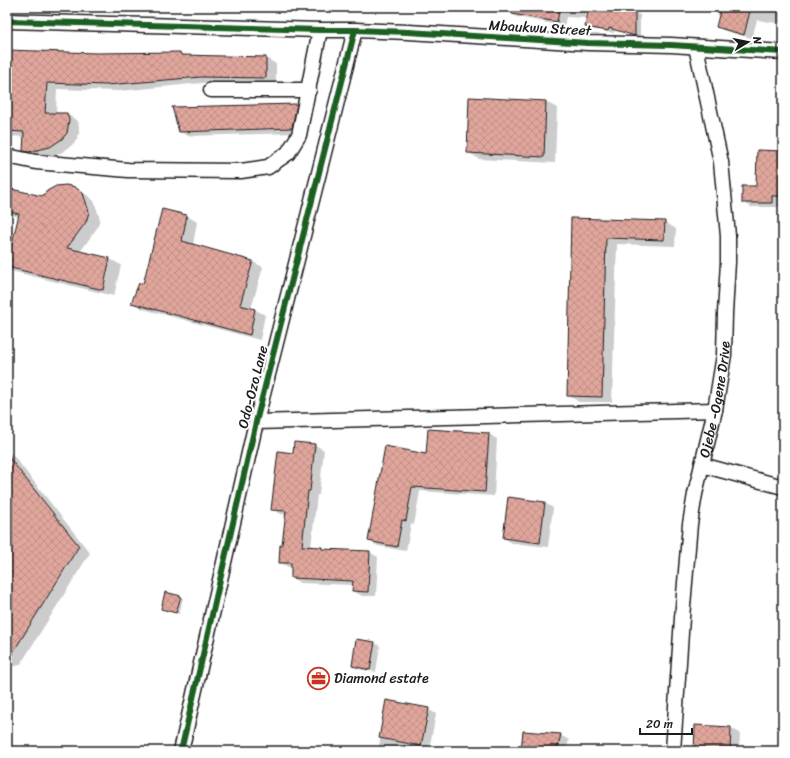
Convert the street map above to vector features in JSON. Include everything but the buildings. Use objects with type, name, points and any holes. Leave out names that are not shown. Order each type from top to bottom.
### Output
[{"type":"street","name":"Mbaukwu Street","points":[[7,21],[408,32],[588,43],[671,45],[783,52]]},
{"type":"street","points":[[7,156],[36,162],[128,170],[241,171],[268,167],[288,153],[299,135],[320,30]]},
{"type":"street","name":"Odo-Ozo Lane","points":[[181,751],[256,422],[355,30]]},
{"type":"street","name":"Ojebe -Ogene Drive","points":[[673,751],[687,550],[695,494],[715,410],[724,355],[728,262],[728,236],[721,162],[696,47]]},
{"type":"street","points":[[211,90],[309,90]]},
{"type":"street","points":[[256,422],[715,410]]},
{"type":"street","points":[[702,465],[783,487]]},
{"type":"cycle path","points":[[7,21],[408,32],[588,43],[671,45],[783,52]]},
{"type":"cycle path","points":[[181,751],[256,422],[355,30]]},
{"type":"place","name":"Diamond estate","points":[[318,678]]}]
